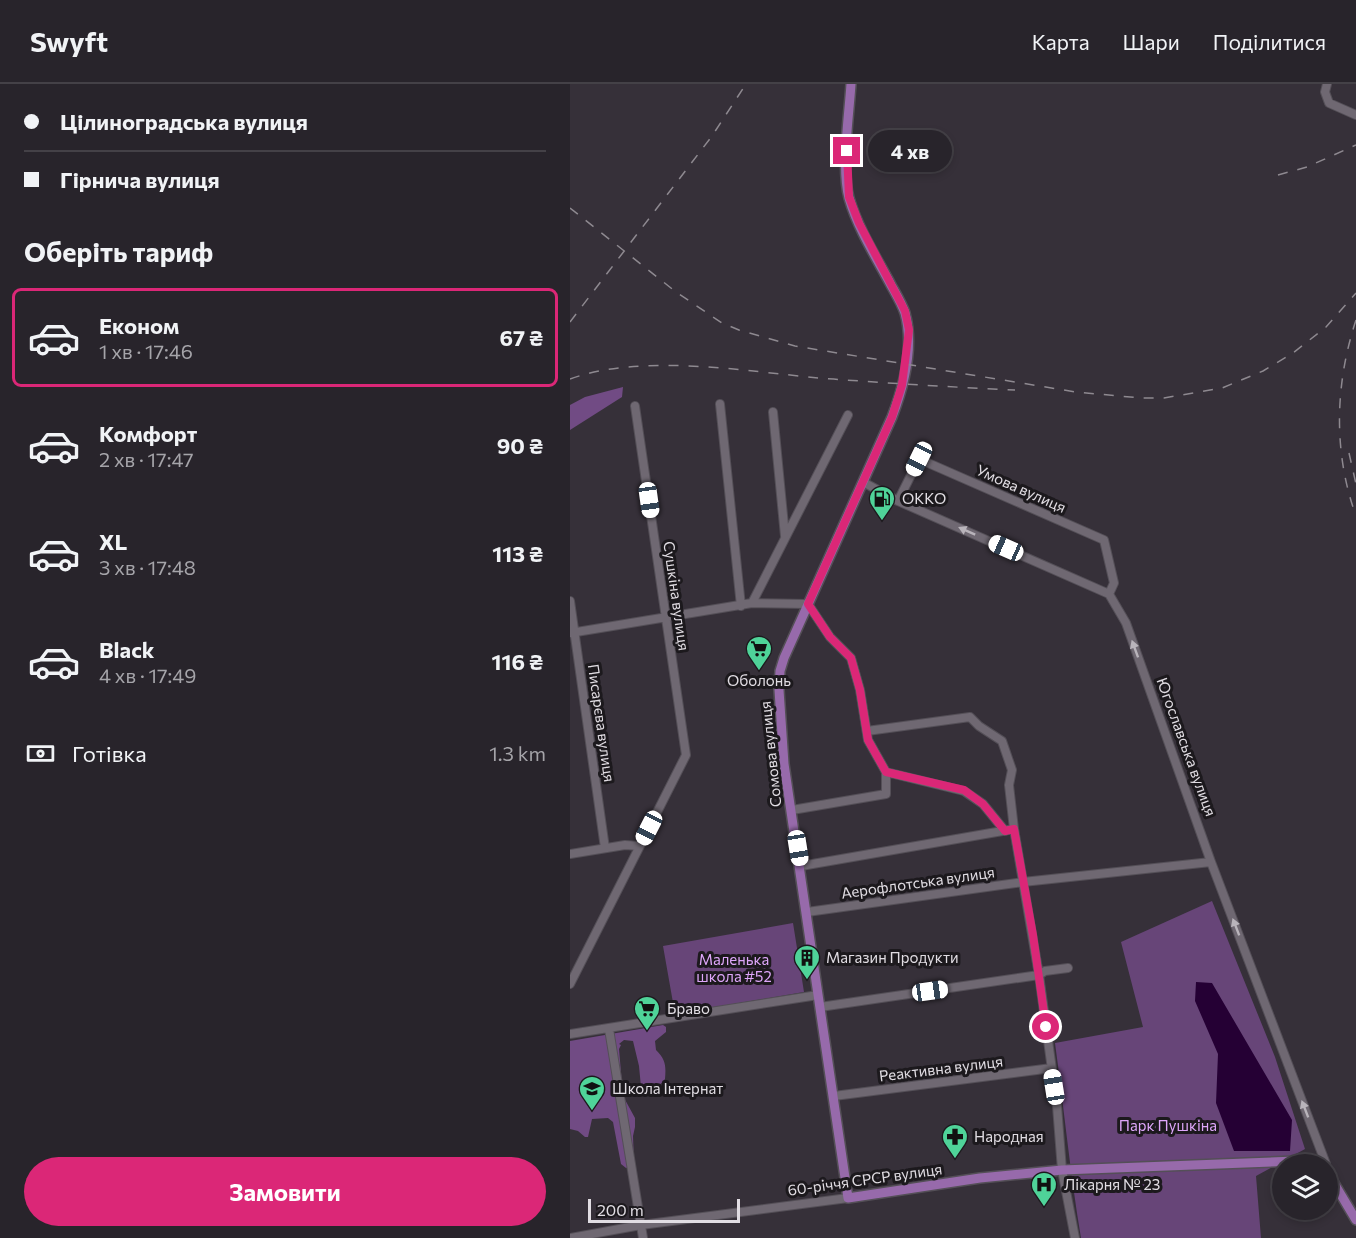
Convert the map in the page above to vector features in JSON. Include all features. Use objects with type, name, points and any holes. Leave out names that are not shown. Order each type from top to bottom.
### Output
[{"type":"main road","name":"Сомова вулиця","points":[[848,1198],[801,866],[784,764],[778,690],[784,658],[898,403],[909,330],[905,311],[859,223],[849,197],[846,173],[851,84]]},
{"type":"main road","name":"60-річчя СРСР вулиця","points":[[848,1198],[980,1178],[1062,1170],[1272,1162]]},
{"type":"main road","points":[[1338,1189],[1356,1220]]},
{"type":"street","points":[[1327,84],[1325,92],[1329,103],[1356,115]]},
{"type":"street","points":[[720,404],[741,606]]},
{"type":"street","name":"Сушкіна вулиця","points":[[635,406],[686,755],[639,846]]},
{"type":"street","points":[[772,412],[785,537]]},
{"type":"street","points":[[752,603],[848,415]]},
{"type":"street","name":"Умова вулиця","points":[[898,501],[919,459],[1104,540],[1114,583],[1109,594]]},
{"type":"street","points":[[864,482],[898,501],[1109,594]]},
{"type":"street","name":"Югославська вулиця","points":[[1109,594],[1126,623],[1211,862],[1322,1154]]},
{"type":"street","name":"Писарєва вулиця","points":[[570,601],[572,633],[605,848]]},
{"type":"street","points":[[572,633],[752,603],[808,604],[830,637],[851,658],[860,690],[868,740],[886,772],[886,794],[792,810]]},
{"type":"street","points":[[867,731],[973,718],[979,726],[1004,744],[1012,770],[1009,785],[1014,829],[1039,975],[1057,1106],[1062,1170],[1075,1238]]},
{"type":"street","points":[[886,772],[964,790],[983,804],[1005,831]]},
{"type":"street","points":[[801,866],[1014,829]]},
{"type":"street","points":[[570,854],[625,845],[639,846],[570,984]]},
{"type":"street","name":"Аерофлотська вулиця","points":[[807,912],[1023,882],[1211,862]]},
{"type":"street","points":[[820,1007],[1039,975],[1045,971],[1068,968]]},
{"type":"street","points":[[570,1034],[818,995]]},
{"type":"street","points":[[609,1029],[643,1238]]},
{"type":"street","name":"Реактивна вулиця","points":[[834,1096],[1052,1068]]},
{"type":"street","name":"60-річчя СРСР вулиця","points":[[570,1238],[640,1226],[848,1198]]},
{"type":"green space","name":"Парк Пушкіна","points":[[1212,901],[1275,1057],[1305,1149],[1296,1154],[1272,1154],[1272,1167],[1256,1176],[1261,1238],[1081,1238],[1055,1043],[1143,1027],[1121,942]]},
{"type":"green space","name":"Маленька школа #52","points":[[793,923],[804,992],[675,1014],[663,946]]},
{"type":"shaded area","points":[[623,387],[622,397],[570,430],[570,405],[585,397]]},
{"type":"shaded area","points":[[1196,982],[1212,983],[1292,1120],[1290,1151],[1234,1151],[1216,1103],[1218,1054],[1195,1001]]},
{"type":"shaded area","points":[[663,1025],[666,1027],[666,1032],[655,1041],[656,1050],[665,1063],[665,1079],[654,1088],[641,1087],[633,1041],[624,1040],[619,1044],[621,1045],[619,1049],[623,1096],[635,1118],[634,1165],[626,1168],[621,1164],[613,1122],[608,1118],[592,1119],[588,1137],[570,1129],[570,1041]]},
{"type":"railway","points":[[570,322],[712,136],[746,84]]},
{"type":"railway","points":[[1278,175],[1307,167],[1356,145]]},
{"type":"railway","points":[[570,208],[676,292],[722,323],[739,330],[795,346],[1076,392],[1164,398],[1222,388],[1263,371],[1293,353],[1326,327],[1356,293]]},
{"type":"railway","points":[[1356,320],[1344,369],[1340,418],[1343,467],[1356,516]]},
{"type":"railway","points":[[570,379],[598,371],[660,365],[726,368],[843,380],[1015,390]]},
{"type":"railway","points":[[1349,453],[1356,484]]},
{"type":"place","name":"ОККО","points":[[882,522]]},
{"type":"place","name":"Оболонь","points":[[759,672]]},
{"type":"place","name":"Магазин Продукти","points":[[807,981]]},
{"type":"place","name":"Браво","points":[[647,1032]]},
{"type":"place","name":"Школа Інтернат","points":[[592,1112]]},
{"type":"place","name":"Народная","points":[[955,1160]]},
{"type":"place","name":"Лікарня № 23","points":[[1044,1208]]},
{"type":"route","points":[[847,151],[846,173],[849,197],[859,223],[905,311],[909,330],[908,351],[898,403],[808,604],[830,637],[851,658],[860,690],[868,740],[886,772],[964,790],[983,804],[1005,831],[1014,829],[1033,935],[1046,1027]]}]
